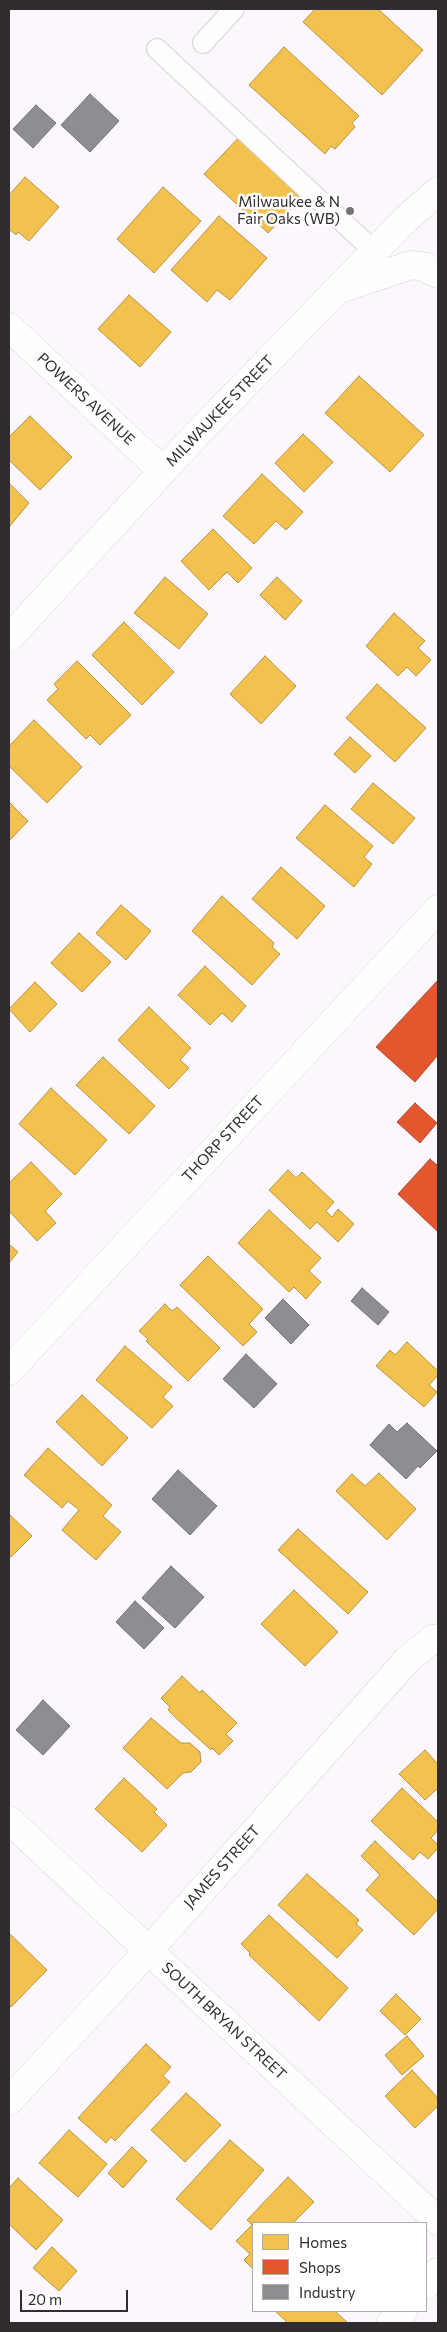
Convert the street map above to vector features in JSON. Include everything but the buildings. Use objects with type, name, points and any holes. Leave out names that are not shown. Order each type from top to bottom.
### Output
[{"type":"street","name":"MILWAUKEE STREET","points":[[9,638],[163,471],[375,252],[438,191]]},
{"type":"street","points":[[339,289],[411,265],[427,267],[438,274]]},
{"type":"street","name":"POWERS AVENUE","points":[[9,328],[163,471]]},
{"type":"street","name":"THORP STREET","points":[[9,1371],[438,909]]},
{"type":"street","name":"JAMES STREET","points":[[9,2101],[149,1950],[408,1659],[432,1640],[438,1638]]},
{"type":"street","name":"SOUTH BRYAN STREET","points":[[9,1820],[438,2221]]},
{"type":"street","points":[[427,2284],[438,2272]]},
{"type":"street","points":[[391,2323],[401,2312]]},
{"type":"lane","points":[[203,44],[234,9]]},
{"type":"lane","points":[[157,49],[375,252]]},
{"type":"place","name":"Milwaukee & N Fair Oaks (WB)","points":[[350,211]]}]
